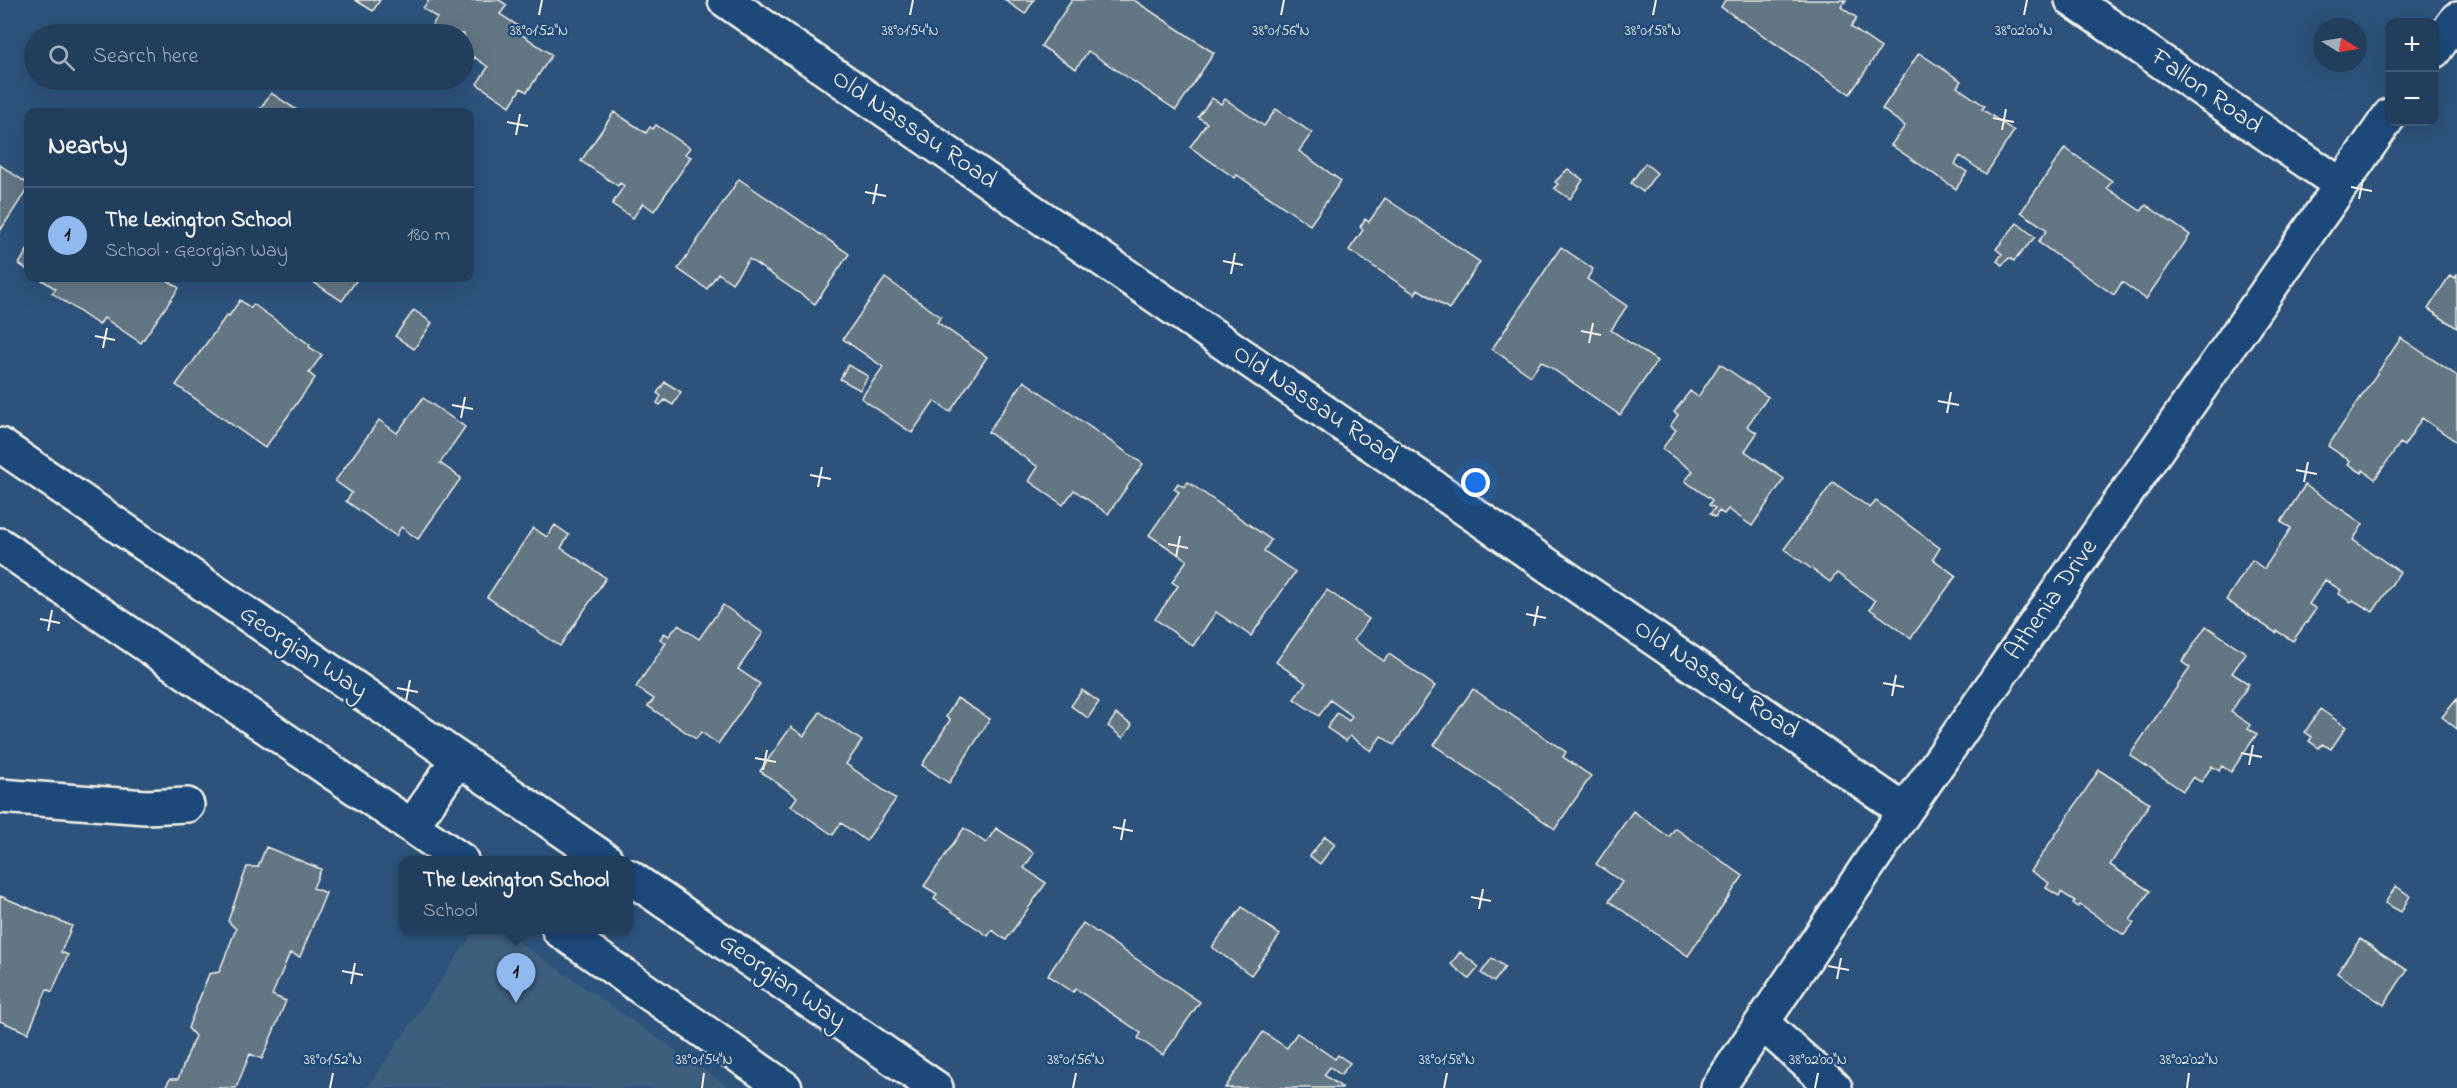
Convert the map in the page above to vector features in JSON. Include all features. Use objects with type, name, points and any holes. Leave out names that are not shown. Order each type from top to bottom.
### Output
[{"type":"street","name":"Old Nassau Road","points":[[725,0],[1905,811]]},
{"type":"street","name":"Fallon Road","points":[[2072,0],[2341,185]]},
{"type":"street","points":[[2439,44],[2457,19]]},
{"type":"street","name":"Athenia Drive","points":[[1718,1088],[1905,811],[2385,122]]},
{"type":"street","name":"Georgian Way","points":[[0,446],[599,856]]},
{"type":"street","points":[[0,545],[453,856]]},
{"type":"street","points":[[412,826],[458,759]]},
{"type":"street","points":[[0,796],[146,807],[187,805]]},
{"type":"street","name":"Georgian Way","points":[[633,879],[936,1088]]},
{"type":"street","points":[[565,934],[784,1088]]},
{"type":"street","points":[[1762,1023],[1835,1088]]},
{"type":"shaded area","points":[[472,934],[507,934],[730,1088],[367,1088]]},
{"type":"building","points":[[355,0],[380,0],[373,11]]},
{"type":"building","points":[[429,0],[499,0],[507,5],[500,14],[521,28],[518,32],[552,55],[527,92],[521,88],[510,106],[477,84],[488,67],[474,57],[474,24],[433,24],[437,18],[423,8]]},
{"type":"building","points":[[1005,0],[1034,0],[1025,14]]},
{"type":"building","points":[[1072,0],[1134,0],[1214,53],[1176,110],[1088,51],[1076,69],[1041,46]]},
{"type":"building","points":[[1725,0],[1846,0],[1841,7],[1857,18],[1851,27],[1881,48],[1850,94],[1721,7]]},
{"type":"building","points":[[1919,53],[1961,81],[1957,87],[1985,106],[1982,109],[2014,131],[1986,174],[1960,156],[1955,164],[1967,172],[1956,189],[1891,145],[1905,126],[1882,109]]},
{"type":"building","points":[[271,93],[294,108],[261,108]]},
{"type":"building","points":[[1212,98],[1221,104],[1225,99],[1264,126],[1276,109],[1312,133],[1299,151],[1341,181],[1310,225],[1237,175],[1235,178],[1190,147],[1207,123],[1198,117]]},
{"type":"building","points":[[614,112],[646,133],[650,127],[653,129],[656,125],[690,148],[685,154],[691,157],[654,211],[643,203],[633,218],[612,204],[624,186],[620,183],[618,186],[581,161]]},
{"type":"building","points":[[2065,148],[2112,181],[2107,188],[2141,211],[2146,205],[2190,235],[2146,299],[2122,282],[2114,295],[2038,242],[2047,230],[2021,212]]},
{"type":"building","points":[[1645,163],[1657,173],[1643,192],[1631,183]]},
{"type":"building","points":[[0,165],[24,181],[24,194],[0,231]]},
{"type":"building","points":[[1568,169],[1583,180],[1570,199],[1554,188],[1558,184],[1555,182]]},
{"type":"building","points":[[739,179],[849,254],[815,304],[749,259],[732,283],[718,273],[707,289],[678,269]]},
{"type":"building","points":[[1385,198],[1480,262],[1449,309],[1418,289],[1415,294],[1349,250],[1363,230],[1360,227],[1365,219],[1369,222]]},
{"type":"building","points":[[2017,223],[2035,237],[2014,261],[2009,258],[2002,265],[1997,261],[2002,254],[1996,249]]},
{"type":"building","points":[[1561,247],[1593,269],[1587,279],[1627,306],[1611,330],[1657,361],[1620,415],[1541,361],[1531,376],[1492,349]]},
{"type":"building","points":[[24,256],[24,267],[19,264]]},
{"type":"building","points":[[2450,275],[2455,278],[2457,275],[2457,328],[2428,309]]},
{"type":"building","points":[[885,278],[941,317],[937,322],[987,357],[950,412],[934,401],[912,433],[861,398],[883,367],[843,339]]},
{"type":"building","points":[[45,282],[170,282],[179,288],[141,343],[104,318],[99,325],[52,293],[56,289]]},
{"type":"building","points":[[313,282],[355,282],[342,301]]},
{"type":"building","points":[[240,300],[251,308],[253,304],[322,355],[309,373],[315,378],[265,448],[176,385]]},
{"type":"building","points":[[414,310],[432,323],[414,349],[395,336]]},
{"type":"building","points":[[2401,338],[2457,376],[2457,442],[2422,418],[2404,446],[2400,443],[2375,479],[2363,470],[2362,473],[2348,464],[2350,461],[2328,446]]},
{"type":"building","points":[[1720,364],[1768,397],[1747,426],[1757,433],[1745,451],[1784,479],[1752,526],[1728,509],[1724,514],[1719,511],[1715,517],[1710,514],[1715,508],[1709,505],[1712,500],[1685,481],[1693,471],[1662,449],[1676,430],[1670,426],[1678,415],[1674,412],[1690,391],[1698,397]]},
{"type":"building","points":[[848,365],[868,376],[860,390],[840,379]]},
{"type":"building","points":[[1024,381],[1143,464],[1108,514],[1074,490],[1063,505],[1029,481],[1038,467],[988,432]]},
{"type":"building","points":[[665,382],[681,392],[673,405],[665,400],[660,405],[657,403],[661,396],[657,393]]},
{"type":"building","points":[[423,398],[465,427],[440,463],[461,478],[418,539],[401,527],[396,536],[346,501],[352,493],[335,481],[379,420],[397,433]]},
{"type":"building","points":[[1188,482],[1271,540],[1264,551],[1295,572],[1251,636],[1216,612],[1193,646],[1155,619],[1178,586],[1172,582],[1187,560],[1149,535],[1179,492],[1174,489],[1178,483],[1184,487]]},
{"type":"building","points":[[1833,482],[1870,508],[1876,501],[1940,548],[1933,559],[1956,576],[1911,638],[1870,609],[1875,601],[1837,573],[1830,582],[1784,549]]},
{"type":"building","points":[[2305,485],[2363,524],[2353,540],[2400,572],[2373,612],[2339,594],[2341,590],[2325,580],[2309,604],[2316,609],[2293,641],[2277,631],[2276,633],[2226,600],[2252,560],[2264,569],[2291,528],[2281,522]]},
{"type":"building","points":[[555,525],[569,535],[561,548],[606,578],[560,646],[487,597],[533,528],[547,537]]},
{"type":"building","points":[[1327,590],[1369,619],[1354,640],[1384,661],[1389,654],[1435,686],[1394,745],[1381,736],[1371,751],[1350,736],[1346,741],[1327,728],[1337,713],[1349,721],[1352,716],[1330,700],[1319,716],[1294,699],[1306,683],[1276,662]]},
{"type":"building","points":[[723,605],[763,633],[738,669],[760,684],[718,744],[701,732],[696,739],[648,706],[654,699],[636,687],[666,643],[660,639],[664,633],[669,636],[678,625],[699,639]]},
{"type":"building","points":[[2206,626],[2246,653],[2232,673],[2249,684],[2231,712],[2250,725],[2248,728],[2257,734],[2231,772],[2222,766],[2219,771],[2212,766],[2201,782],[2193,777],[2183,791],[2130,755],[2190,668],[2182,662]]},
{"type":"building","points":[[1473,689],[1566,752],[1563,757],[1591,776],[1555,829],[1434,745]]},
{"type":"building","points":[[1082,690],[1099,702],[1088,718],[1071,706]]},
{"type":"building","points":[[957,698],[990,719],[949,783],[922,765],[950,720],[946,717]]},
{"type":"building","points":[[2457,699],[2457,729],[2442,717]]},
{"type":"building","points":[[2320,709],[2346,727],[2331,749],[2322,744],[2319,748],[2309,741],[2312,737],[2305,732]]},
{"type":"building","points":[[820,712],[862,741],[846,764],[896,799],[866,841],[841,823],[833,835],[791,806],[797,797],[760,771],[791,727],[804,736]]},
{"type":"building","points":[[1116,714],[1132,725],[1123,738],[1108,726]]},
{"type":"building","points":[[2099,770],[2150,803],[2110,865],[2150,891],[2130,920],[2134,923],[2124,935],[2080,905],[2078,907],[2073,903],[2075,901],[2061,892],[2059,896],[2046,888],[2049,883],[2031,871]]},
{"type":"building","points":[[1633,811],[1669,837],[1675,828],[1743,876],[1688,956],[1609,901],[1622,882],[1596,864]]},
{"type":"building","points":[[964,828],[986,843],[996,828],[1034,853],[1024,868],[1046,883],[1006,940],[992,930],[988,936],[934,899],[937,894],[924,886]]},
{"type":"building","points":[[1325,836],[1335,844],[1320,864],[1310,856]]},
{"type":"building","points":[[266,847],[321,869],[313,888],[326,893],[300,957],[290,953],[272,995],[286,1001],[262,1059],[250,1054],[236,1088],[165,1088],[170,1079],[178,1079],[195,1036],[188,1028],[209,974],[219,972],[236,929],[228,921],[247,867],[258,867]]},
{"type":"building","points":[[2396,886],[2410,896],[2401,912],[2385,903]]},
{"type":"building","points":[[0,896],[72,926],[61,952],[68,955],[52,992],[47,989],[28,1033],[0,1021]]},
{"type":"building","points":[[1242,907],[1280,935],[1251,975],[1212,947]]},
{"type":"building","points":[[1083,923],[1200,1002],[1163,1055],[1138,1038],[1141,1033],[1076,989],[1073,992],[1048,975]]},
{"type":"building","points":[[2360,939],[2407,970],[2384,1005],[2337,973]]},
{"type":"building","points":[[1460,952],[1479,967],[1469,979],[1451,964]]},
{"type":"building","points":[[1492,958],[1505,967],[1494,982],[1481,973]]},
{"type":"building","points":[[1263,1032],[1287,1048],[1297,1033],[1335,1059],[1338,1055],[1350,1063],[1341,1075],[1330,1067],[1324,1075],[1343,1088],[1225,1088]]},
{"type":"place","name":"The Lexington School","points":[[516,1003]]}]
